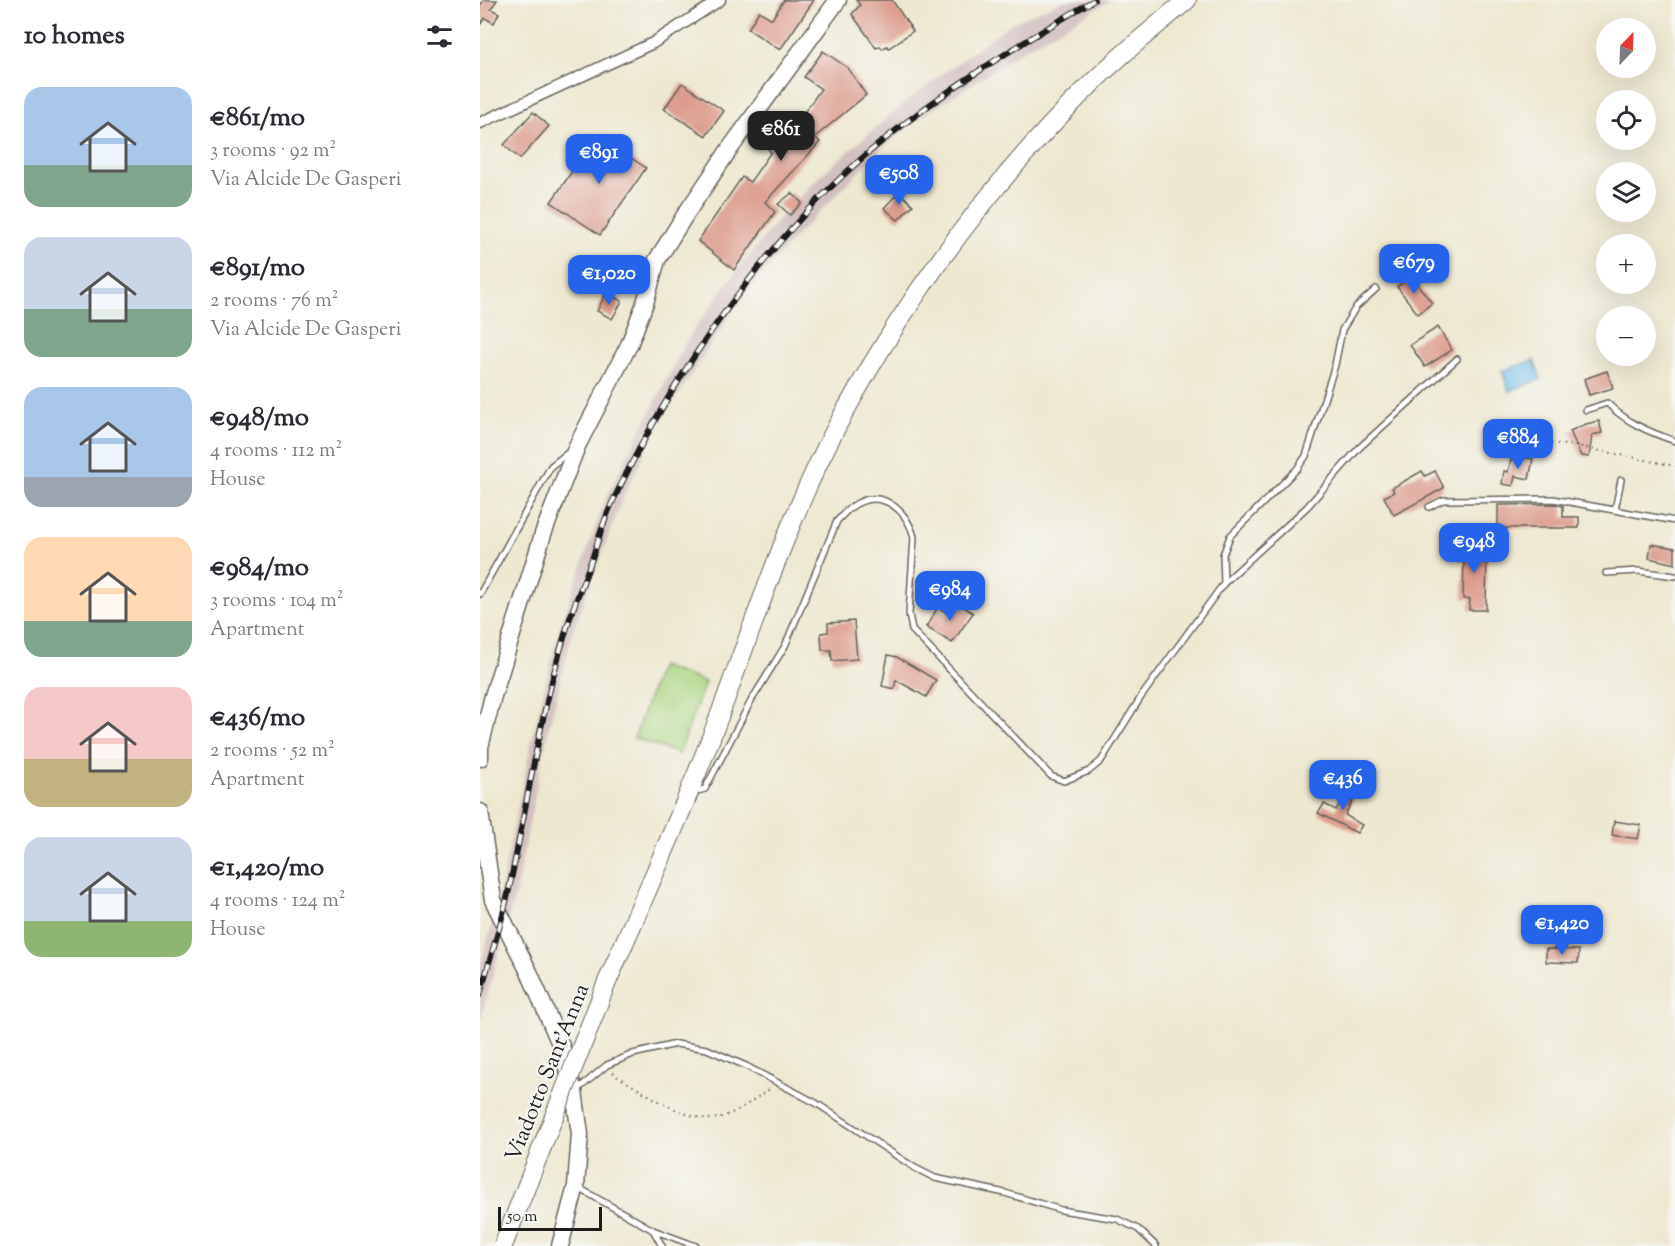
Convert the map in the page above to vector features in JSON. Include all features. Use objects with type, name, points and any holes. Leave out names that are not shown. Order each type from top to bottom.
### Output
[{"type":"main road","points":[[480,758],[480,747],[493,696],[543,534],[577,446],[629,345],[645,303],[657,260],[725,157],[838,0]]},
{"type":"main road","name":"Viadotto Sant'Anna","points":[[503,1246],[607,982],[690,793],[798,507],[843,415],[879,352],[929,276],[982,204],[1040,136],[1092,82],[1188,0]]},
{"type":"main road","points":[[480,812],[493,900],[529,972],[561,1046],[574,1091],[579,1134],[576,1186],[560,1246]]},
{"type":"street","points":[[480,123],[653,43],[720,0]]},
{"type":"lane","points":[[1224,583],[1223,555],[1230,536],[1306,456],[1335,365],[1342,330],[1356,307],[1376,289]]},
{"type":"lane","points":[[690,793],[705,789],[751,701],[786,646],[837,521],[851,507],[869,499],[886,501],[904,512],[911,525],[914,537],[909,614],[912,630],[1051,776],[1064,781],[1089,771],[1101,761],[1141,697],[1224,583],[1307,507],[1359,448],[1457,359]]},
{"type":"lane","points":[[1586,410],[1607,403],[1620,417],[1652,433],[1675,441]]},
{"type":"lane","points":[[480,594],[551,466],[577,446]]},
{"type":"lane","points":[[1615,510],[1622,480]]},
{"type":"lane","points":[[1429,507],[1443,500],[1553,499],[1675,521]]},
{"type":"lane","points":[[1606,573],[1638,571],[1675,576]]},
{"type":"lane","points":[[574,1091],[607,1065],[633,1054],[676,1044],[706,1049],[746,1066],[816,1103],[915,1168],[935,1178],[1005,1193],[1061,1209],[1117,1219],[1138,1229],[1156,1246]]},
{"type":"lane","points":[[576,1186],[653,1230],[696,1246]]},
{"type":"lane","points":[[653,1230],[662,1246]]},
{"type":"path","points":[[1527,441],[1577,446],[1675,466]]},
{"type":"path","points":[[607,1065],[616,1076],[674,1108],[706,1119],[720,1117],[746,1105],[778,1083]]},
{"type":"shaded area","points":[[1065,0],[1111,0],[1025,49],[920,118],[882,148],[792,240],[739,302],[659,423],[621,502],[572,633],[546,740],[515,895],[480,1021],[480,968],[500,893],[532,739],[559,630],[606,498],[687,340],[722,290],[776,222],[821,175],[908,100],[1011,23]]},
{"type":"green space","points":[[660,666],[705,682],[679,754],[634,738]]},
{"type":"water","points":[[1534,360],[1541,379],[1509,391],[1502,371]]},
{"type":"building","points":[[484,0],[497,0],[491,9],[499,13],[494,23],[485,18],[480,25],[480,4]]},
{"type":"building","points":[[784,0],[814,0],[780,50],[748,29],[759,11],[772,19]]},
{"type":"building","points":[[856,0],[892,0],[913,31],[889,48],[887,46],[882,49],[880,46],[876,48],[852,14],[860,5]]},
{"type":"building","points":[[823,51],[848,68],[866,95],[815,137],[820,142],[765,202],[775,212],[734,270],[698,241],[742,177],[750,182],[771,152],[762,143],[789,114],[798,121],[821,89],[804,77]]},
{"type":"building","points":[[682,83],[724,111],[706,136],[664,109]]},
{"type":"building","points":[[533,112],[549,126],[520,159],[504,145]]},
{"type":"building","points":[[597,135],[646,168],[600,235],[551,202]]},
{"type":"building","points":[[899,192],[913,205],[898,220],[884,208]]},
{"type":"building","points":[[792,193],[802,203],[790,215],[778,204]]},
{"type":"building","points":[[1411,276],[1432,303],[1418,314],[1397,287]]},
{"type":"building","points":[[606,293],[622,301],[612,319],[597,311]]},
{"type":"building","points":[[1438,327],[1452,350],[1425,367],[1410,345]]},
{"type":"building","points":[[1607,371],[1613,388],[1589,395],[1584,379]]},
{"type":"building","points":[[1599,421],[1602,433],[1592,435],[1589,457],[1581,456],[1570,431]]},
{"type":"building","points":[[1512,455],[1533,459],[1529,479],[1515,476],[1513,486],[1502,484],[1504,471],[1508,472]]},
{"type":"building","points":[[1422,471],[1425,476],[1435,471],[1444,488],[1394,515],[1384,497],[1394,492],[1392,488]]},
{"type":"building","points":[[1555,504],[1563,506],[1563,517],[1579,517],[1579,528],[1498,528],[1498,505]]},
{"type":"building","points":[[1458,543],[1487,544],[1486,610],[1469,610],[1470,599],[1463,599],[1464,560],[1458,560]]},
{"type":"building","points":[[1651,544],[1675,548],[1675,564],[1649,558]]},
{"type":"building","points":[[956,602],[973,613],[952,643],[926,627],[938,607],[948,614]]},
{"type":"building","points":[[854,621],[857,659],[832,661],[831,650],[822,650],[821,633],[828,632],[828,623]]},
{"type":"building","points":[[888,655],[897,657],[936,680],[926,697],[896,680],[894,689],[882,686]]},
{"type":"building","points":[[1350,784],[1359,789],[1345,815],[1362,825],[1357,833],[1318,813],[1324,804],[1336,810]]},
{"type":"building","points":[[1614,821],[1641,825],[1638,839],[1612,835]]},
{"type":"building","points":[[1546,949],[1579,950],[1578,963],[1546,962]]},
{"type":"railway","points":[[480,995],[508,894],[548,696],[569,622],[611,506],[638,451],[666,402],[696,354],[764,261],[801,218],[840,179],[880,143],[931,104],[1011,50],[1094,0]]}]
